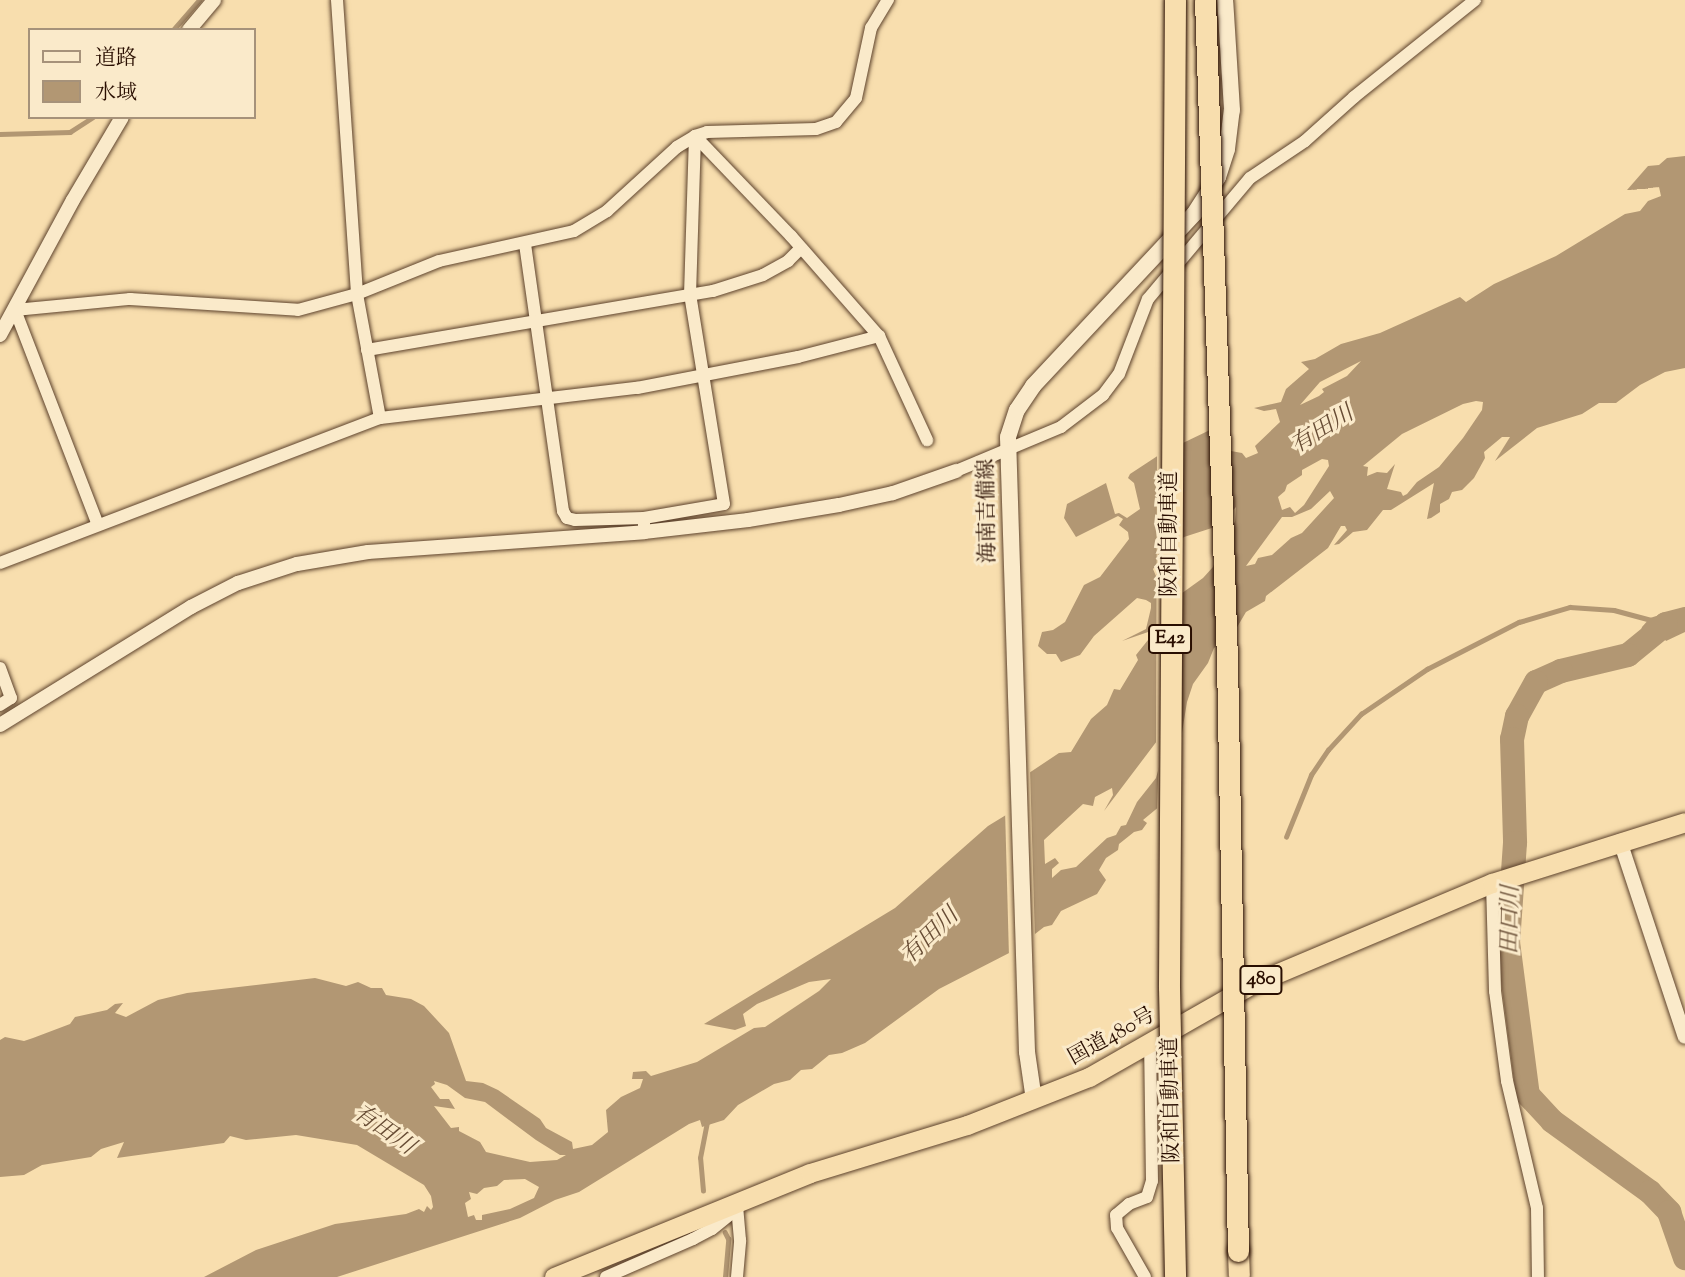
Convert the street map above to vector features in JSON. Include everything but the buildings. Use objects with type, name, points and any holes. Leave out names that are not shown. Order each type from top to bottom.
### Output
[{"type":"highway","name":"阪和自動車道","points":[[1175,0],[1169,987],[1175,1277]]},
{"type":"highway","points":[[1205,0],[1227,659],[1239,1275]]},
{"type":"highway","name":"国道480号","points":[[554,1277],[738,1205],[810,1173],[967,1125],[1034,1100],[1089,1077],[1254,983],[1496,882],[1685,822]]},
{"type":"main road","name":"海南吉備線","points":[[1034,1100],[1027,1052],[1007,458],[1012,423],[1033,386],[1194,214],[1218,177],[1227,149],[1232,110],[1225,0]]},
{"type":"street","points":[[192,28],[214,0]]},
{"type":"street","points":[[337,0],[357,294],[380,418]]},
{"type":"street","points":[[15,310],[130,299],[298,310],[357,294],[439,261],[574,231],[595,219],[677,147],[695,136],[706,132],[816,129],[836,122],[856,98],[871,28],[888,0]]},
{"type":"street","points":[[0,725],[191,607],[266,573],[339,555],[644,525],[748,520],[839,505],[1007,458],[1061,427],[1103,395],[1119,374],[1148,299],[1250,178],[1305,141],[1354,97],[1475,0]]},
{"type":"street","points":[[0,335],[73,200],[121,119]]},
{"type":"street","points":[[525,244],[561,501],[567,518],[644,525],[724,504],[690,295],[695,136]]},
{"type":"street","points":[[695,136],[801,248],[879,336],[927,440]]},
{"type":"street","points":[[367,350],[690,295],[752,280],[776,269],[801,248]]},
{"type":"street","points":[[15,310],[98,525]]},
{"type":"street","points":[[0,563],[380,418],[547,399],[704,376],[879,336]]},
{"type":"street","points":[[0,668],[10,698],[0,705]]},
{"type":"street","points":[[1620,841],[1685,1037]]},
{"type":"street","points":[[1496,882],[1495,991],[1507,1081],[1537,1208],[1538,1277]]},
{"type":"street","points":[[1145,1277],[1117,1228],[1116,1215],[1129,1204],[1147,1197],[1152,1181],[1150,1043]]},
{"type":"street","points":[[606,1277],[693,1239],[712,1228],[738,1205]]},
{"type":"street","points":[[737,1277],[740,1240],[738,1205]]},
{"type":"water","name":"有田川","points":[[1685,156],[1685,368],[1665,372],[1640,385],[1616,403],[1599,403],[1582,414],[1537,428],[1495,461],[1510,437],[1502,437],[1484,452],[1485,458],[1474,478],[1462,490],[1452,492],[1449,499],[1440,504],[1440,512],[1431,518],[1427,519],[1434,483],[1391,510],[1383,510],[1367,530],[1353,532],[1334,545],[1347,530],[1345,526],[1341,526],[1328,548],[1266,596],[1265,601],[1246,612],[1236,629],[1214,648],[1208,663],[1193,684],[1187,702],[1176,769],[1166,801],[1143,820],[1147,823],[1142,830],[1134,832],[1119,844],[1118,850],[1106,858],[1099,870],[1106,880],[1097,894],[1061,911],[1052,925],[1044,927],[1013,951],[939,989],[865,1043],[842,1053],[829,1055],[812,1069],[801,1070],[790,1080],[774,1084],[738,1105],[724,1120],[702,1127],[700,1120],[689,1124],[579,1192],[555,1200],[520,1218],[337,1277],[204,1277],[256,1250],[335,1224],[406,1214],[419,1209],[424,1212],[427,1206],[431,1210],[431,1196],[424,1185],[357,1145],[296,1135],[246,1140],[230,1136],[224,1143],[117,1158],[124,1142],[101,1149],[91,1157],[42,1165],[24,1175],[0,1177],[0,1040],[5,1037],[24,1041],[70,1024],[75,1017],[107,1010],[115,1004],[123,1003],[115,1013],[126,1017],[158,1000],[187,993],[315,978],[346,986],[358,982],[371,988],[382,988],[386,995],[411,999],[424,1006],[449,1033],[466,1081],[483,1083],[498,1090],[540,1119],[546,1128],[572,1142],[573,1149],[592,1145],[608,1132],[606,1110],[621,1097],[640,1088],[643,1079],[632,1079],[633,1072],[646,1071],[651,1076],[697,1062],[754,1028],[765,1027],[819,991],[831,979],[809,982],[757,1004],[743,1014],[746,1026],[735,1030],[704,1024],[895,908],[988,826],[1006,815],[1023,777],[1059,753],[1071,752],[1091,719],[1107,705],[1114,689],[1120,690],[1138,660],[1136,655],[1152,635],[1151,631],[1122,641],[1146,629],[1151,603],[1146,600],[1137,598],[1094,636],[1080,655],[1061,662],[1056,654],[1047,654],[1038,646],[1042,632],[1053,630],[1065,622],[1084,585],[1100,577],[1129,539],[1128,532],[1119,525],[1123,519],[1118,516],[1076,537],[1064,518],[1067,504],[1106,483],[1115,514],[1119,513],[1127,518],[1140,509],[1134,483],[1128,478],[1130,474],[1162,453],[1210,430],[1231,451],[1242,453],[1246,458],[1258,453],[1255,446],[1280,422],[1276,409],[1264,411],[1254,408],[1281,402],[1286,389],[1309,369],[1301,362],[1315,359],[1341,344],[1380,333],[1460,297],[1466,302],[1494,284],[1556,256],[1625,214],[1640,211],[1648,201],[1661,196],[1659,187],[1627,190],[1648,166],[1659,165],[1667,158]],"holes":[[[1361,361],[1347,376],[1322,389],[1324,392],[1319,396],[1300,405],[1320,382]],[[1483,402],[1482,410],[1439,467],[1417,482],[1403,496],[1401,492],[1387,489],[1395,464],[1387,473],[1377,472],[1367,476],[1368,467],[1363,466],[1402,434],[1463,404]],[[1322,459],[1328,460],[1329,466],[1304,505],[1295,513],[1290,507],[1282,510],[1278,497],[1287,485],[1302,475],[1302,470]],[[1330,491],[1334,498],[1302,533],[1291,538],[1272,555],[1258,558],[1255,564],[1246,566],[1282,517],[1292,517],[1311,509]],[[1236,507],[1235,522],[1227,531],[1213,567],[1178,596],[1161,588],[1153,569],[1184,537],[1218,526]],[[1160,737],[1161,760],[1156,778],[1137,802],[1126,825],[1121,826],[1116,835],[1107,838],[1076,867],[1061,870],[1052,878],[1052,869],[1059,863],[1055,858],[1045,864],[1044,840],[1083,804],[1093,806],[1095,797],[1112,788],[1113,795],[1104,811]],[[434,1081],[447,1085],[465,1098],[485,1102],[536,1140],[560,1155],[566,1155],[557,1160],[530,1162],[486,1152],[480,1142],[459,1131],[459,1127],[451,1128],[434,1106],[455,1109],[449,1099],[440,1099],[431,1087],[435,1084]],[[525,1179],[539,1187],[534,1198],[510,1209],[482,1215],[482,1220],[476,1220],[474,1215],[468,1217],[465,1203],[471,1199],[469,1192],[477,1194],[484,1188],[497,1186],[504,1180]]]},
{"type":"water","points":[[1685,607],[1685,632],[1666,641],[1663,637],[1658,638],[1657,646],[1641,654],[1638,640],[1642,627],[1650,618]]},
{"type":"pier","points":[[1179,442],[1165,561],[1157,571],[1164,585],[1168,804],[1157,812],[1159,746],[1156,750],[1157,452]]},
{"type":"pier","points":[[1030,768],[1035,940],[1009,957],[1005,809],[1020,776]]},
{"type":"waterway","points":[[175,28],[199,0]]},
{"type":"waterway","points":[[0,134],[70,132],[90,119]]},
{"type":"waterway","points":[[1286,837],[1311,775],[1328,750],[1361,714],[1427,669],[1519,622],[1570,607],[1614,610],[1655,621]]},
{"type":"waterway","name":"田口川","points":[[1685,619],[1666,624],[1628,655],[1561,671],[1536,682],[1517,716],[1512,739],[1515,843],[1508,942],[1528,1095],[1552,1121],[1650,1192],[1669,1212],[1685,1258]]},
{"type":"waterway","points":[[703,1191],[700,1158],[707,1123]]},
{"type":"waterway","points":[[725,1233],[728,1239],[725,1277]]}]
